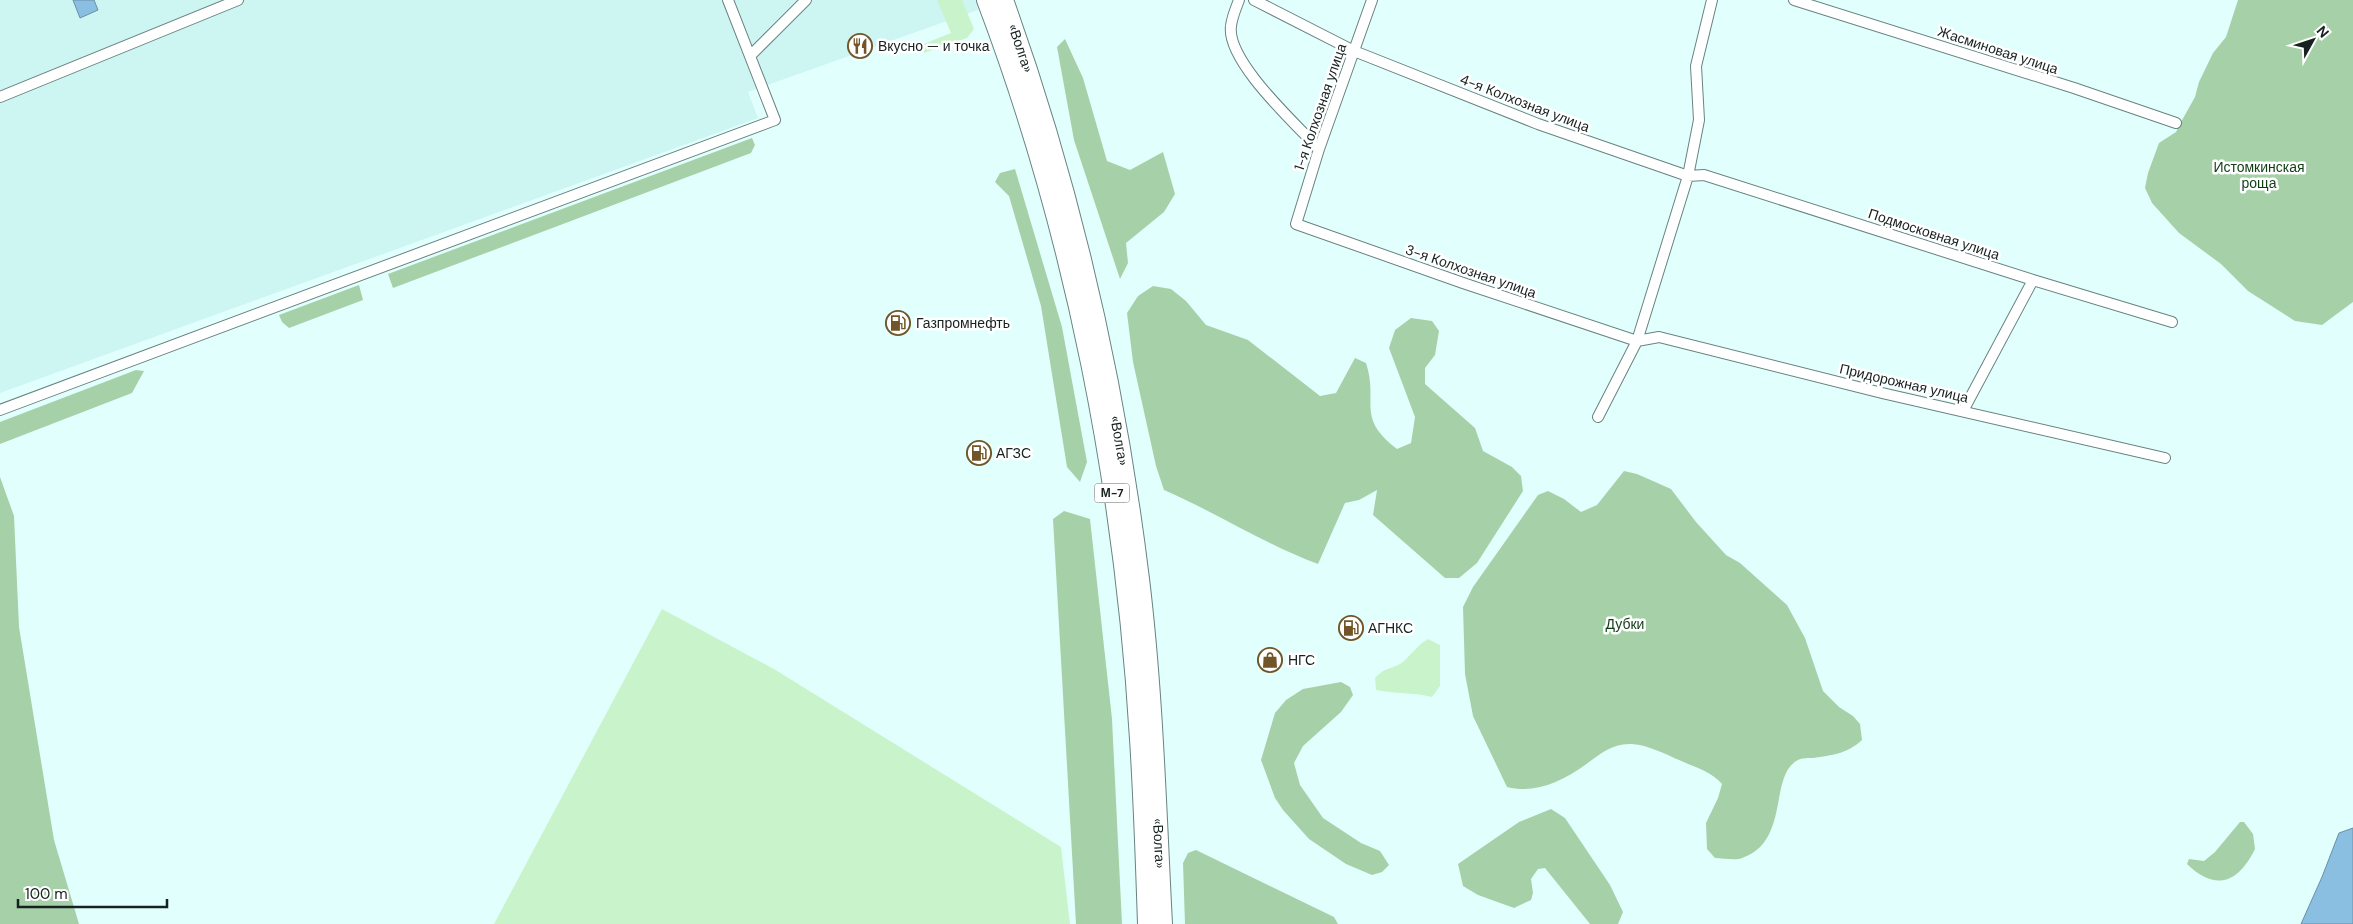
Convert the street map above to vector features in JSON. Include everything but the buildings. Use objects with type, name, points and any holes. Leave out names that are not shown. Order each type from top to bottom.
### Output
[{"type":"highway","name":"«Волга»","points":[[986,0],[1012,73],[1071,278],[1109,467],[1124,580],[1139,738],[1147,924]]},
{"type":"highway","name":"«Волга»","points":[[1004,0],[1022,51],[1065,194],[1090,292],[1126,481],[1141,587],[1149,678],[1162,924]]},
{"type":"street","points":[[0,97],[238,0]]},
{"type":"street","points":[[0,410],[775,120],[728,0]]},
{"type":"street","points":[[750,56],[806,0]]},
{"type":"street","points":[[1239,0],[1230,27],[1236,52],[1245,68],[1319,149]]},
{"type":"street","name":"4-я Колхозная улица","points":[[1254,0],[1354,51],[1538,124],[1688,176]]},
{"type":"street","name":"1-я Колхозная улица","points":[[1296,224],[1319,149],[1372,0]]},
{"type":"street","points":[[1598,417],[1637,341],[1688,176],[1699,120],[1696,66],[1712,0]]},
{"type":"street","name":"Жасминовая улица","points":[[1794,0],[1813,3],[2176,123]]},
{"type":"street","name":"Подмосковная улица","points":[[1688,176],[1704,175],[2033,280],[2172,322]]},
{"type":"street","name":"3-я Колхозная улица","points":[[1296,224],[1463,283],[1637,341]]},
{"type":"street","points":[[1963,411],[2033,280]]},
{"type":"street","name":"Придорожная улица","points":[[1637,341],[1658,337],[1749,361],[2165,458]]},
{"type":"shaded area","points":[[0,0],[983,0],[986,7],[748,92],[758,118],[0,393]]},
{"type":"green space","points":[[937,0],[962,0],[974,29],[967,38],[924,53],[921,45],[951,33]]},
{"type":"green space","name":"Истомкинская роща","points":[[2238,0],[2353,0],[2353,302],[2322,325],[2295,321],[2248,291],[2221,264],[2179,233],[2152,203],[2145,188],[2148,173],[2159,143],[2176,132],[2195,97],[2199,82],[2213,53],[2226,37]]},
{"type":"green space","points":[[1065,39],[1083,78],[1107,161],[1130,170],[1163,152],[1175,194],[1164,212],[1126,243],[1128,263],[1120,279],[1074,140],[1057,47]]},
{"type":"green space","points":[[752,138],[755,145],[751,153],[393,288],[388,274]]},
{"type":"green space","points":[[1015,169],[1062,327],[1087,462],[1080,482],[1067,467],[1041,306],[1009,196],[995,182],[1000,173]]},
{"type":"green space","points":[[359,285],[363,300],[289,328],[282,322],[279,315]]},
{"type":"green space","points":[[1153,286],[1171,289],[1186,301],[1206,325],[1248,340],[1320,396],[1336,393],[1355,358],[1366,363],[1372,418],[1376,428],[1384,438],[1397,449],[1411,443],[1415,417],[1389,348],[1395,330],[1411,318],[1432,321],[1439,331],[1435,355],[1425,368],[1425,384],[1475,428],[1483,451],[1512,467],[1521,476],[1523,491],[1477,563],[1459,578],[1445,578],[1373,515],[1377,490],[1359,500],[1345,503],[1318,564],[1279,547],[1164,490],[1156,466],[1133,362],[1127,313],[1138,296]]},
{"type":"green space","points":[[136,370],[144,371],[132,393],[0,444],[0,422]]},
{"type":"green space","name":"Дубки","points":[[1624,471],[1637,474],[1671,489],[1696,522],[1726,555],[1740,563],[1787,605],[1805,638],[1823,691],[1860,724],[1862,740],[1856,745],[1833,755],[1800,759],[1789,768],[1783,779],[1773,823],[1767,838],[1757,850],[1739,859],[1715,858],[1707,849],[1706,823],[1718,798],[1722,784],[1708,773],[1650,748],[1625,744],[1612,747],[1567,777],[1548,785],[1528,789],[1507,787],[1473,716],[1465,674],[1463,607],[1473,587],[1538,495],[1548,491],[1564,499],[1581,512],[1597,505]]},
{"type":"green space","points":[[0,477],[14,516],[19,627],[54,840],[79,924],[0,924]]},
{"type":"green space","points":[[1064,511],[1090,519],[1112,719],[1122,924],[1076,924],[1053,519]]},
{"type":"green space","points":[[662,609],[774,669],[1061,847],[1070,924],[494,924]]},
{"type":"green space","points":[[1428,639],[1440,645],[1440,686],[1432,697],[1376,690],[1375,678],[1379,674],[1400,664],[1420,644]]},
{"type":"green space","points":[[1341,682],[1350,687],[1353,695],[1341,712],[1303,746],[1294,763],[1300,785],[1323,818],[1361,843],[1380,851],[1389,865],[1382,872],[1372,875],[1346,864],[1309,839],[1283,810],[1275,798],[1261,760],[1275,713],[1286,700],[1303,689]]},
{"type":"green space","points":[[1551,809],[1565,818],[1610,885],[1623,912],[1618,924],[1590,924],[1545,868],[1538,869],[1531,879],[1533,893],[1531,900],[1514,908],[1478,895],[1463,886],[1458,864],[1519,822]]},
{"type":"green space","points":[[2240,822],[2244,822],[2253,834],[2255,849],[2241,870],[2234,876],[2226,880],[2217,881],[2198,873],[2187,864],[2189,859],[2204,861],[2215,852]]},
{"type":"green space","points":[[1196,850],[1334,917],[1338,924],[1185,924],[1183,863],[1188,853]]},
{"type":"water","points":[[73,0],[94,0],[98,10],[80,18]]},
{"type":"water","points":[[2353,828],[2353,924],[2301,924],[2339,833]]},
{"type":"place","name":"Вкусно — и точка","points":[[860,46]]},
{"type":"place","name":"Газпромнефть","points":[[898,323]]},
{"type":"place","name":"АГЗС","points":[[979,453]]},
{"type":"place","name":"АГНКС","points":[[1351,628]]},
{"type":"place","name":"НГС","points":[[1270,660]]}]
